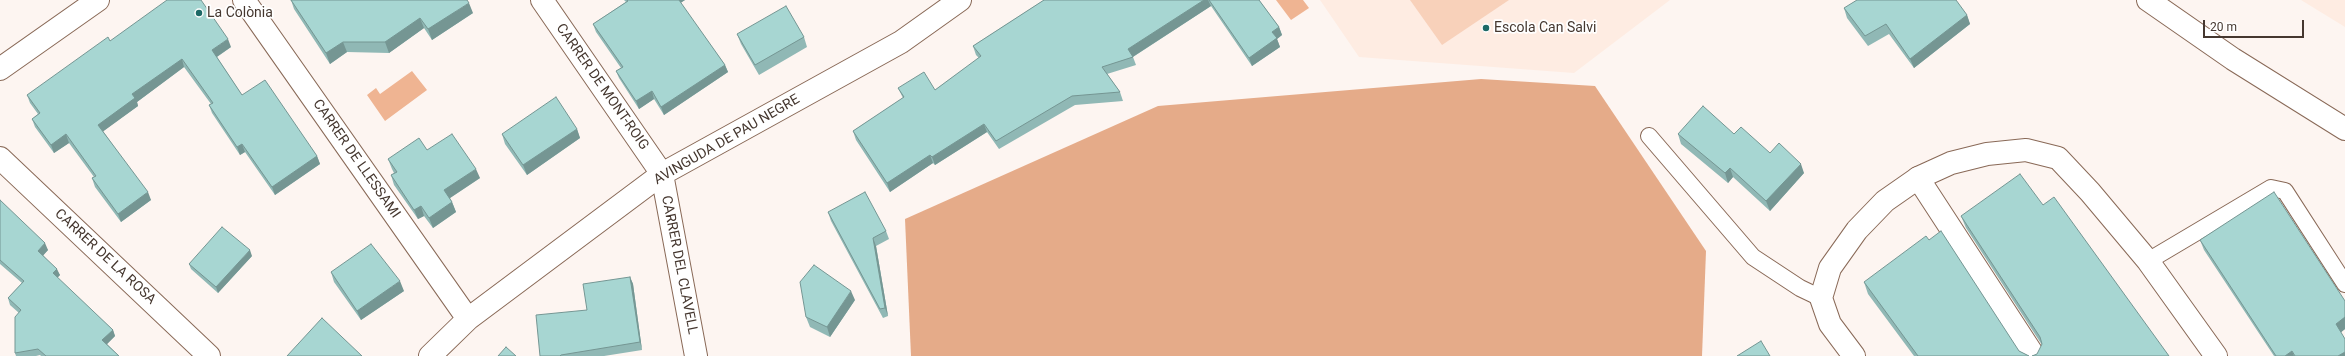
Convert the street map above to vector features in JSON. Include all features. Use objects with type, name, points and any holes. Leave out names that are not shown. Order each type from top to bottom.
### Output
[{"type":"street","points":[[0,68],[98,0]]},
{"type":"street","name":"CARRER DE LLESSAMI","points":[[244,0],[468,319]]},
{"type":"street","name":"CARRER DE MONT-ROIG","points":[[542,0],[662,174]]},
{"type":"street","name":"AVINGUDA DE PAU NEGRE","points":[[430,356],[468,319],[662,174],[901,42],[960,0]]},
{"type":"street","points":[[2148,0],[2233,59],[2345,129]]},
{"type":"street","points":[[1854,356],[1830,324],[1821,298],[1830,268],[1857,230],[1884,201],[1918,178],[1951,163],[1987,154],[2026,150],[2058,158],[2090,192],[2148,261],[2216,356]]},
{"type":"street","name":"CARRER DE LA ROSA","points":[[0,158],[210,356]]},
{"type":"street","name":"CARRER DEL CLAVELL","points":[[662,174],[696,356]]},
{"type":"street","points":[[1918,178],[2034,356]]},
{"type":"lane","points":[[1648,136],[1753,256],[1800,288],[1821,298]]},
{"type":"lane","points":[[2148,261],[2272,188],[2285,191],[2345,284]]},
{"type":"shaded area","points":[[1276,0],[1303,0],[1309,8],[1291,20]]},
{"type":"shaded area","name":"Escola Can Salvi","points":[[1320,0],[1670,0],[1574,73],[1359,57]]},
{"type":"shaded area","points":[[1410,0],[1509,0],[1442,45]]},
{"type":"shaded area","points":[[2301,0],[2345,0],[2345,27]]},
{"type":"shaded area","points":[[412,71],[427,90],[385,121],[367,95],[376,88],[380,94]]},
{"type":"shaded area","points":[[1481,79],[1595,86],[1706,251],[1702,356],[911,356],[905,219],[1158,106]]},
{"type":"building","points":[[167,0],[201,0],[228,39],[212,50],[242,95],[265,80],[317,156],[272,187],[242,144],[237,147],[209,105],[213,103],[182,59],[132,94],[135,98],[98,125],[148,192],[118,214],[92,178],[96,176],[66,134],[51,145],[32,119],[40,113],[27,95],[108,37],[110,41]]},
{"type":"building","points":[[291,0],[467,0],[469,3],[428,29],[420,18],[385,42],[343,42],[326,53]]},
{"type":"building","points":[[627,0],[679,0],[725,65],[661,107],[652,91],[636,101],[616,71],[623,67],[593,24],[628,1]]},
{"type":"building","points":[[1044,0],[1204,0],[1128,49],[1133,57],[1102,67],[1120,92],[1072,96],[996,141],[984,124],[932,157],[930,155],[887,183],[853,131],[904,97],[898,88],[924,72],[935,90],[981,56],[973,46]]},
{"type":"building","points":[[1209,0],[1259,0],[1279,27],[1272,32],[1277,38],[1249,58]]},
{"type":"building","points":[[1857,0],[1956,0],[1967,15],[1910,59],[1886,24],[1865,36],[1844,8]]},
{"type":"building","points":[[786,6],[804,37],[755,65],[737,34]]},
{"type":"building","points":[[556,97],[577,129],[523,165],[502,134]]},
{"type":"building","points":[[1703,106],[1734,134],[1741,127],[1770,153],[1779,143],[1801,164],[1766,201],[1730,168],[1725,173],[1678,134]]},
{"type":"building","points":[[452,134],[476,169],[444,190],[452,202],[429,218],[421,206],[414,210],[391,175],[397,172],[388,159],[419,138],[427,150]]},
{"type":"building","points":[[2020,174],[2043,205],[2054,197],[2169,356],[2032,356],[2037,354],[2042,344],[2040,337],[1961,216]]},
{"type":"building","points":[[865,192],[886,231],[873,238],[885,308],[880,309],[828,212]]},
{"type":"building","points":[[2274,192],[2345,301],[2345,317],[2336,324],[2345,339],[2345,352],[2338,356],[2295,356],[2292,351],[2285,356],[2276,356],[2200,240]]},
{"type":"building","points":[[0,200],[45,243],[38,251],[57,269],[53,273],[113,330],[102,340],[119,356],[46,356],[38,349],[15,353],[15,317],[21,310],[8,298],[24,281],[0,260]]},
{"type":"building","points":[[222,227],[250,250],[216,287],[189,264]]},
{"type":"building","points":[[1941,231],[2019,351],[2029,356],[1918,356],[1864,282],[1926,236],[1929,240]]},
{"type":"building","points":[[371,244],[400,281],[357,311],[331,272]]},
{"type":"building","points":[[814,265],[851,291],[827,327],[806,317],[800,282]]},
{"type":"building","points":[[630,277],[640,342],[560,356],[540,356],[536,315],[587,310],[583,284]]},
{"type":"building","points":[[322,318],[362,356],[287,356]]},
{"type":"building","points":[[1761,341],[1770,356],[1737,356]]},
{"type":"building","points":[[506,347],[516,356],[498,356]]},
{"type":"place","name":"La Colònia","points":[[199,13]]},
{"type":"place","name":"Escola Can Salvi","points":[[1486,28]]}]
